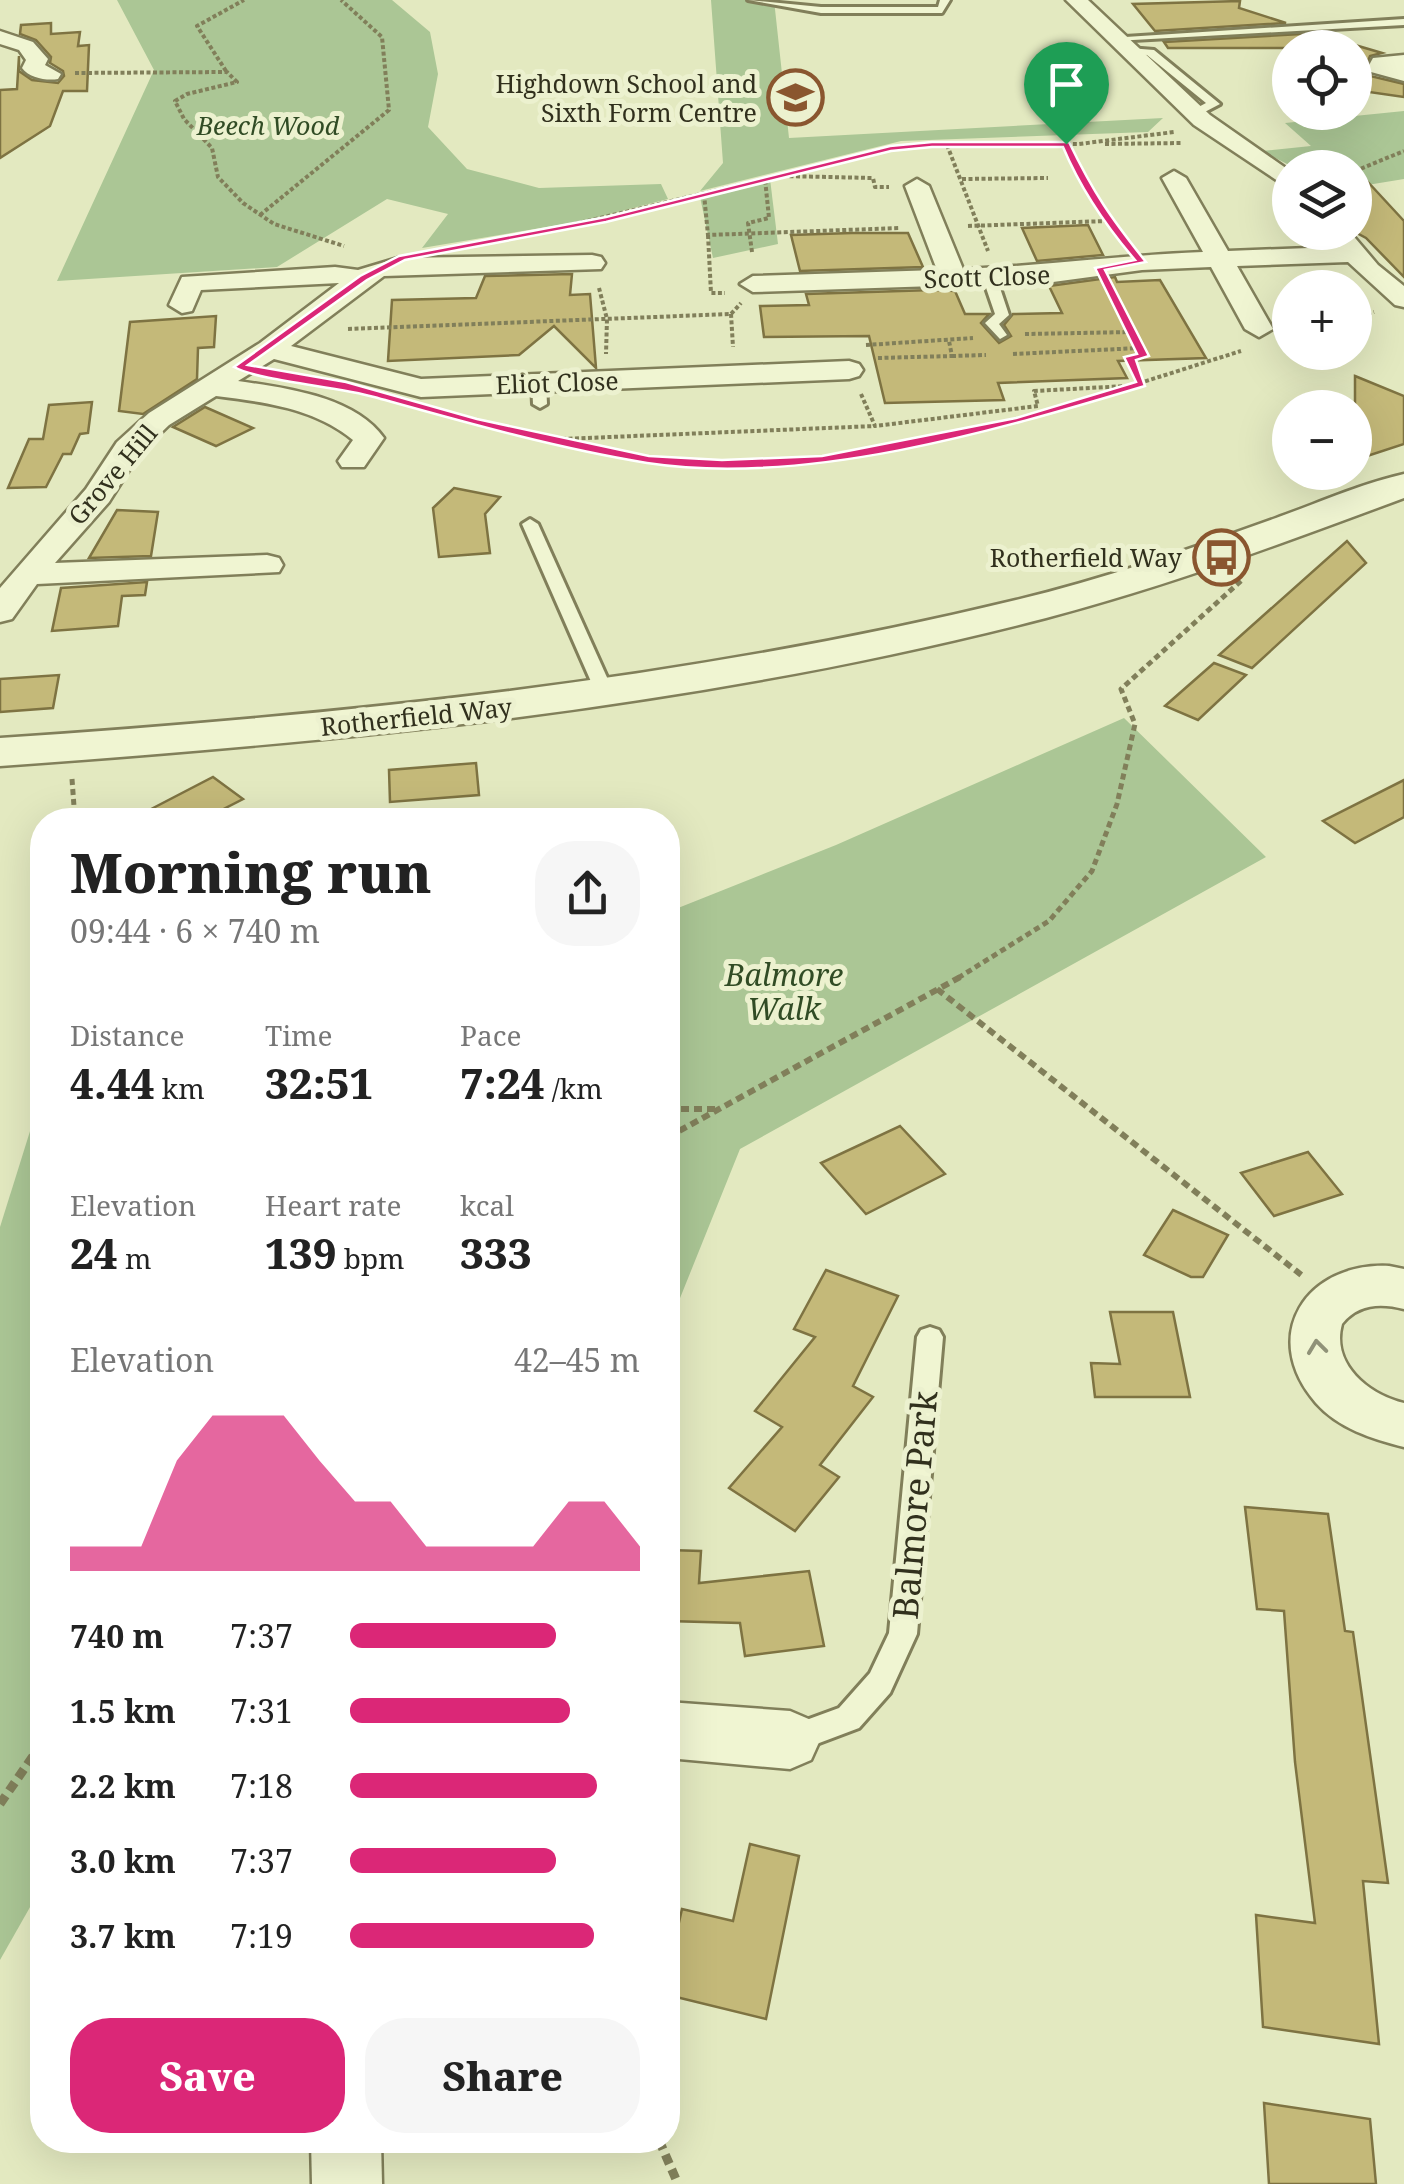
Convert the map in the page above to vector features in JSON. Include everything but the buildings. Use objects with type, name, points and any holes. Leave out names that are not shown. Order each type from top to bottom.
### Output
[{"type":"street","points":[[1076,0],[1198,117],[1272,169]]},
{"type":"street","points":[[0,36],[26,46],[38,60],[33,68],[50,74]]},
{"type":"street","points":[[1404,61],[1381,63],[1379,67],[1404,75]]},
{"type":"street","points":[[1174,178],[1259,329]]},
{"type":"street","points":[[917,186],[953,277]]},
{"type":"street","points":[[750,242],[752,288]]},
{"type":"street","points":[[1352,250],[1369,271],[1404,299]]},
{"type":"street","name":"Scott Close","points":[[752,288],[953,277],[989,266],[1099,268],[1220,259],[1274,265],[1355,254]]},
{"type":"street","points":[[182,305],[190,283],[335,275],[372,267],[592,263]]},
{"type":"street","name":"Grove Hill","points":[[0,612],[27,574],[98,495],[128,448],[158,418],[270,349],[372,267]]},
{"type":"street","name":"Eliot Close","points":[[270,349],[421,388],[539,393],[606,380],[851,357]]},
{"type":"street","points":[[208,386],[290,398],[358,427],[369,438],[352,461]]},
{"type":"street","name":"Rotherfield Way","points":[[0,752],[488,710],[790,661],[1030,609],[1269,534],[1404,485]]},
{"type":"street","name":"Grove Hill","points":[[27,574],[267,565]]},
{"type":"street","points":[[1404,1288],[1358,1288],[1332,1300],[1316,1320],[1312,1345],[1322,1373],[1344,1398],[1375,1418],[1404,1426]]},
{"type":"street","name":"Balmore Park","points":[[680,1741],[790,1740]]},
{"type":"street","points":[[346,2153],[347,2184]]},
{"type":"lane","points":[[753,0],[821,10],[942,10],[945,0]]},
{"type":"lane","points":[[1122,45],[1404,22]]},
{"type":"lane","points":[[989,266],[1002,316],[992,322],[1000,335]]},
{"type":"lane","points":[[530,524],[605,693]]},
{"type":"lane","name":"Balmore Park","points":[[790,1740],[849,1718],[880,1683],[903,1634],[930,1337]]},
{"type":"path","points":[[244,0],[197,26],[226,72],[237,82],[187,94],[175,101],[176,110],[208,138],[218,158],[218,177],[237,200],[274,224],[320,234],[372,267]]},
{"type":"path","points":[[260,215],[390,110],[382,37],[340,0]]},
{"type":"path","points":[[72,73],[226,72]]},
{"type":"path","points":[[1079,144],[1168,134],[1198,117]]},
{"type":"path","points":[[526,236],[860,154],[947,144],[1236,143]]},
{"type":"path","points":[[947,144],[979,226],[989,266]]},
{"type":"path","points":[[1066,144],[1082,181],[1106,220],[1142,262]]},
{"type":"path","points":[[1372,164],[1404,151]]},
{"type":"path","points":[[772,176],[873,178],[876,187],[917,186]]},
{"type":"path","points":[[962,179],[1048,178]]},
{"type":"path","points":[[750,242],[748,223],[770,218],[764,179]]},
{"type":"path","points":[[704,194],[708,235],[750,242],[1106,220]]},
{"type":"path","points":[[582,224],[606,319],[606,380]]},
{"type":"path","points":[[1099,268],[1144,356],[1130,357],[1140,385]]},
{"type":"path","points":[[750,346],[732,347],[731,314],[752,288]]},
{"type":"path","points":[[342,330],[731,314]]},
{"type":"path","points":[[851,357],[1000,335],[1132,332]]},
{"type":"path","points":[[949,341],[952,356]]},
{"type":"path","points":[[1008,354],[1140,348]]},
{"type":"path","points":[[446,413],[649,460],[722,464],[822,460],[1018,421],[1241,351]]},
{"type":"path","points":[[851,357],[990,354]]},
{"type":"path","points":[[851,357],[876,426]]},
{"type":"path","points":[[547,439],[876,426],[1038,406],[1034,391],[1140,385]]},
{"type":"path","points":[[680,1131],[938,990],[1048,921],[1092,870],[1117,804],[1135,724],[1121,689],[1268,559],[1269,534]]},
{"type":"path","points":[[938,990],[1332,1300]]},
{"type":"path","points":[[680,1109],[726,1109]]},
{"type":"path","points":[[0,1804],[30,1761]]},
{"type":"path","points":[[665,2153],[678,2184]]},
{"type":"green space","name":"Beech Wood","points":[[117,0],[392,0],[430,32],[438,74],[428,127],[467,169],[539,188],[661,184],[668,199],[582,221],[422,248],[448,214],[387,199],[277,267],[57,281],[154,70]]},
{"type":"green space","points":[[711,0],[774,0],[789,138],[1163,118],[1148,132],[901,141],[700,191],[723,163]]},
{"type":"green space","points":[[1404,111],[1404,179],[1372,184],[1372,150],[1272,150],[1272,156],[1262,151],[1311,146],[1293,130],[1372,130],[1372,114]]},
{"type":"green space","points":[[770,179],[778,244],[713,258],[700,197]]},
{"type":"green space","name":"Balmore Walk","points":[[1124,718],[1266,857],[740,1149],[680,1298],[680,907],[836,845]]},
{"type":"green space","points":[[30,1131],[30,1907],[0,1960],[0,1227]]},
{"type":"place","name":"Highdown School and Sixth Form Centre","points":[[796,97]]},
{"type":"place","name":"Rotherfield Way","points":[[1221,557]]},
{"type":"route","points":[[932,144],[1066,144],[1082,181],[1106,220],[1142,262],[1099,268],[1144,356],[1130,357],[1142,384],[1018,421],[822,460],[722,464],[649,460],[476,422],[346,385],[239,367],[270,349],[363,278],[402,258],[606,219],[890,148],[932,144]]}]
